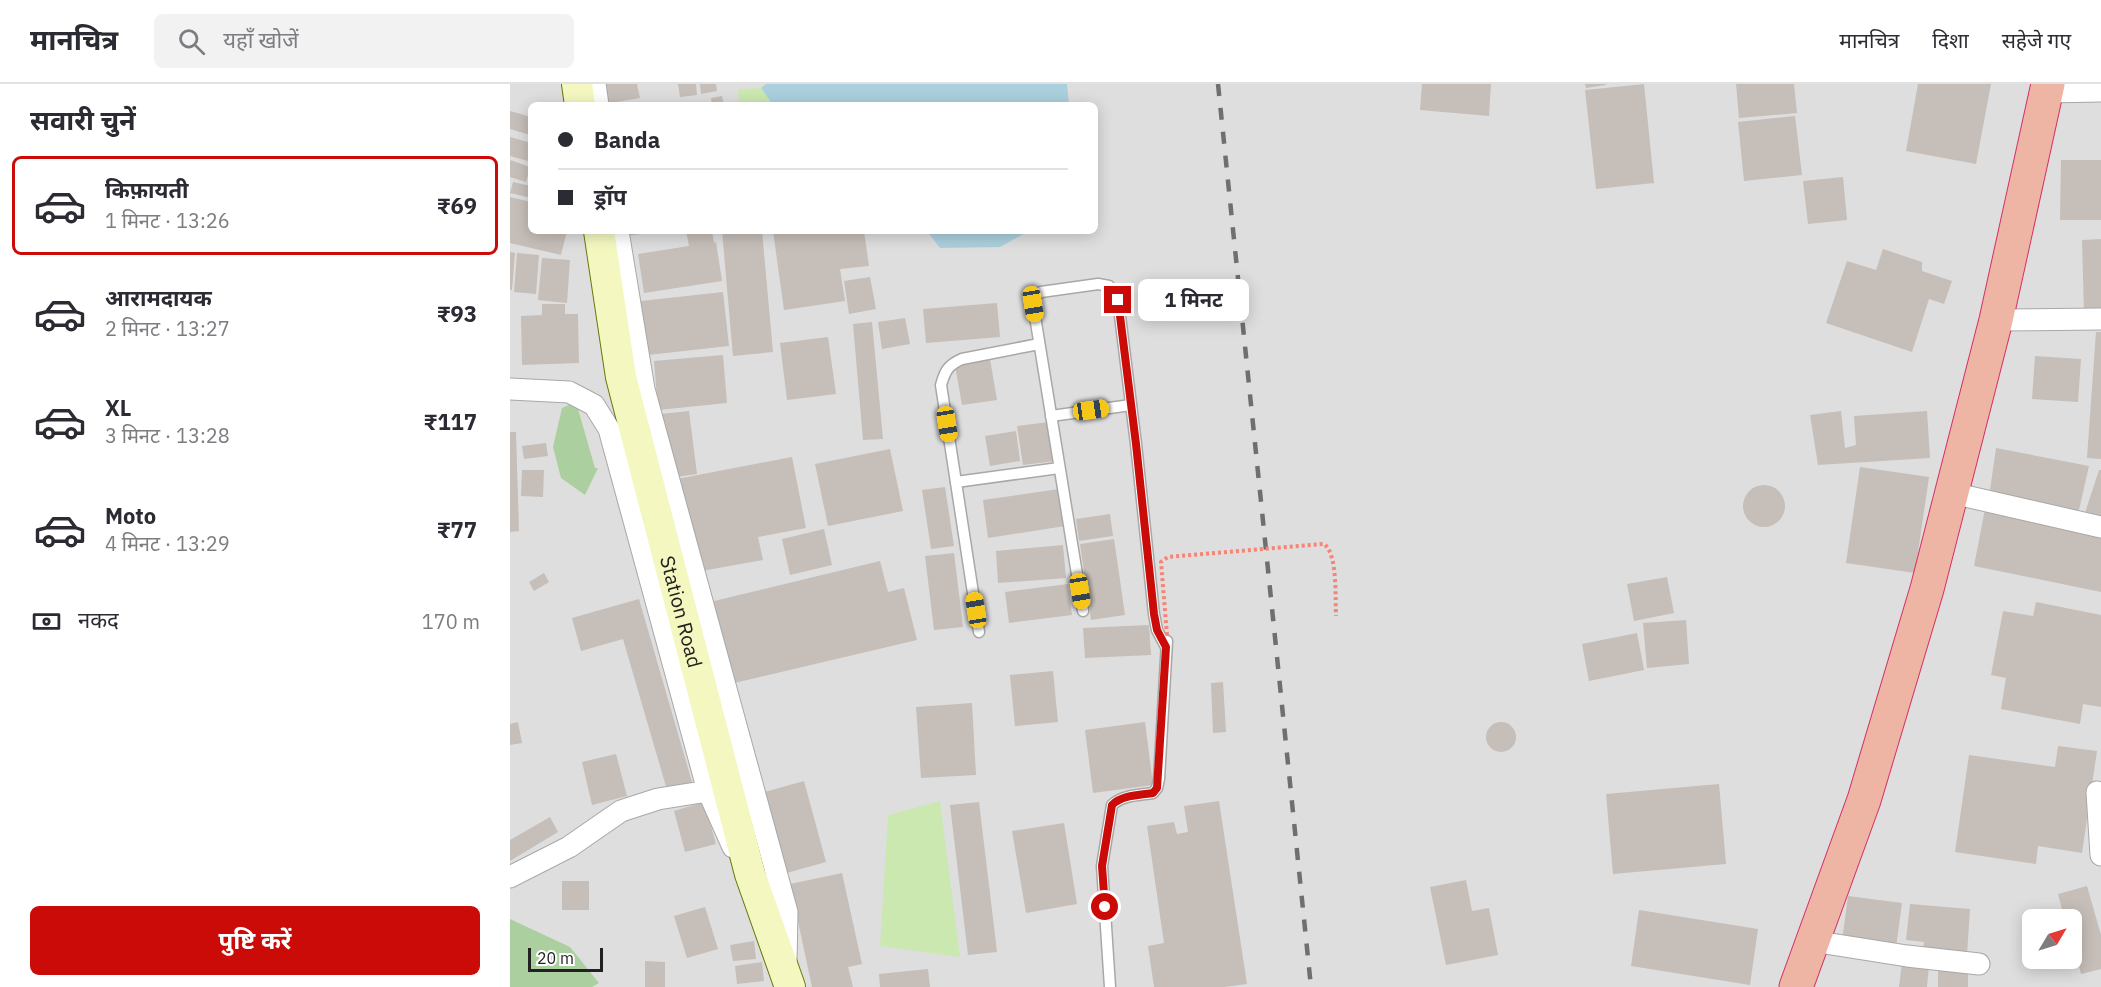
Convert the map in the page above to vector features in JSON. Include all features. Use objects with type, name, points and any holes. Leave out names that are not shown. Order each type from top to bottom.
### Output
[{"type":"highway","points":[[1796,987],[1864,800],[1927,589],[1996,320],[2047,88]]},
{"type":"main road","points":[[577,84],[580,102]]},
{"type":"main road","name":"Station Road","points":[[599,234],[621,377],[717,789],[788,979]]},
{"type":"street","points":[[595,84],[598,102]]},
{"type":"street","points":[[2047,88],[2101,91]]},
{"type":"street","points":[[618,234],[644,388],[787,912],[788,979]]},
{"type":"street","points":[[1996,320],[2101,319]]},
{"type":"street","points":[[510,389],[568,392],[594,405],[609,429],[717,789],[658,799],[621,811],[569,847],[510,877]]},
{"type":"street","points":[[1952,493],[2101,527]]},
{"type":"street","points":[[2097,792],[2101,855]]},
{"type":"street","points":[[1812,941],[1907,956],[1979,964]]},
{"type":"lane","points":[[1083,611],[1033,304],[1035,296],[1041,292],[1098,284],[1109,286],[1115,292],[1118,300],[1154,614],[1157,630],[1166,647]]},
{"type":"lane","points":[[979,632],[941,385],[945,370],[962,359],[1039,344]]},
{"type":"lane","points":[[1051,416],[1131,405]]},
{"type":"lane","points":[[956,482],[1059,468]]},
{"type":"lane","points":[[1110,987],[1102,866],[1112,805],[1123,798],[1153,793],[1157,788],[1167,634]]},
{"type":"path","points":[[1167,634],[1161,562],[1174,556],[1324,544],[1330,548],[1333,561],[1336,616]]},
{"type":"shaded area","points":[[510,84],[2101,84],[2101,987],[510,987]]},
{"type":"green space","points":[[761,88],[771,102],[739,102],[738,89]]},
{"type":"green space","points":[[576,402],[595,468],[598,468],[585,495],[561,478],[553,447],[562,408]]},
{"type":"green space","points":[[940,801],[960,957],[880,946],[888,815]]},
{"type":"green space","points":[[510,919],[570,947],[599,983],[592,987],[510,987]]},
{"type":"water","points":[[766,84],[1067,84],[1069,102],[771,102],[761,88]]},
{"type":"water","points":[[929,234],[1024,234],[1000,247],[940,248]]},
{"type":"building","points":[[601,84],[637,84],[640,98],[605,102]]},
{"type":"building","points":[[678,84],[696,84],[697,95],[680,97]]},
{"type":"building","points":[[700,84],[716,84],[717,91],[701,94]]},
{"type":"building","points":[[1422,84],[1491,84],[1489,116],[1420,110]]},
{"type":"building","points":[[1585,84],[1606,84],[1606,85],[1586,88]]},
{"type":"building","points":[[1644,84],[1654,183],[1596,189],[1585,90]]},
{"type":"building","points":[[1736,84],[1794,84],[1797,113],[1739,118]]},
{"type":"building","points":[[1918,84],[1991,84],[1976,164],[1906,151]]},
{"type":"building","points":[[722,96],[723,102],[712,102],[711,98]]},
{"type":"building","points":[[510,111],[528,116],[528,134],[510,129]]},
{"type":"building","points":[[1795,116],[1802,175],[1744,181],[1738,122]]},
{"type":"building","points":[[510,137],[528,142],[528,161],[510,156]]},
{"type":"building","points":[[510,160],[528,166],[526,182],[510,177]]},
{"type":"building","points":[[2061,160],[2101,160],[2101,220],[2060,220]]},
{"type":"building","points":[[1843,177],[1847,220],[1808,224],[1803,181]]},
{"type":"building","points":[[513,182],[528,185],[528,197],[510,193]]},
{"type":"building","points":[[510,197],[528,201],[528,234],[566,234],[561,255],[510,243]]},
{"type":"building","points":[[687,234],[712,234],[714,243],[716,242],[722,281],[644,293],[638,254],[689,246]]},
{"type":"building","points":[[722,234],[762,234],[773,352],[733,356]]},
{"type":"building","points":[[773,234],[864,234],[869,266],[840,269],[845,301],[784,310]]},
{"type":"building","points":[[2101,239],[2101,313],[2084,313],[2082,240]]},
{"type":"building","points":[[1883,249],[1922,262],[1922,271],[1952,281],[1944,304],[1929,299],[1912,352],[1826,323],[1847,261],[1876,270]]},
{"type":"building","points":[[510,252],[515,253],[512,290],[510,290]]},
{"type":"building","points":[[517,253],[539,255],[536,294],[514,292]]},
{"type":"building","points":[[542,258],[570,260],[567,303],[538,300]]},
{"type":"building","points":[[870,277],[876,309],[849,314],[844,281]]},
{"type":"building","points":[[723,292],[729,346],[639,356],[632,302]]},
{"type":"building","points":[[997,303],[1000,337],[926,343],[923,309]]},
{"type":"building","points":[[542,304],[565,304],[565,314],[578,314],[579,363],[522,365],[521,316],[542,315]]},
{"type":"building","points":[[905,318],[910,344],[882,349],[878,322]]},
{"type":"building","points":[[872,322],[883,439],[863,440],[853,324]]},
{"type":"building","points":[[2096,332],[2101,332],[2101,459],[2087,458]]},
{"type":"building","points":[[828,337],[836,394],[787,400],[780,343]]},
{"type":"building","points":[[723,355],[727,403],[658,410],[654,361]]},
{"type":"building","points":[[2035,356],[2081,359],[2078,402],[2032,399]]},
{"type":"building","points":[[990,359],[997,400],[962,405],[955,365]]},
{"type":"building","points":[[689,411],[697,474],[670,478],[661,414]]},
{"type":"building","points":[[1841,411],[1845,448],[1856,445],[1854,416],[1927,411],[1930,458],[1818,465],[1810,415]]},
{"type":"building","points":[[1049,422],[1055,461],[1023,465],[1017,426]]},
{"type":"building","points":[[1016,431],[1020,461],[990,466],[985,436]]},
{"type":"building","points":[[510,432],[516,432],[519,531],[510,532]]},
{"type":"building","points":[[546,443],[548,456],[524,459],[522,446]]},
{"type":"building","points":[[1996,448],[2089,466],[2078,514],[1989,497]]},
{"type":"building","points":[[890,449],[903,511],[828,526],[815,464]]},
{"type":"building","points":[[792,457],[806,528],[758,537],[763,560],[696,572],[677,479]]},
{"type":"building","points":[[1860,467],[1929,477],[1915,573],[1846,563]]},
{"type":"building","points":[[522,470],[544,470],[543,497],[521,496]]},
{"type":"building","points":[[2099,470],[2101,470],[2101,523],[2083,519]]},
{"type":"building","points":[[1764,485],[1779,491],[1785,506],[1779,521],[1764,527],[1749,521],[1743,506],[1749,491]]},
{"type":"building","points":[[945,487],[954,546],[931,549],[922,490]]},
{"type":"building","points":[[1059,489],[1065,526],[988,538],[983,500]]},
{"type":"building","points":[[1985,509],[2101,533],[2101,592],[1974,566]]},
{"type":"building","points":[[1110,514],[1113,536],[1079,541],[1076,519]]},
{"type":"building","points":[[824,529],[832,565],[790,575],[782,539]]},
{"type":"building","points":[[1114,539],[1125,615],[1091,620],[1080,544]]},
{"type":"building","points":[[1063,545],[1066,578],[998,583],[996,551]]},
{"type":"building","points":[[954,553],[963,627],[934,630],[925,556]]},
{"type":"building","points":[[880,561],[888,592],[904,588],[917,640],[730,684],[710,602]]},
{"type":"building","points":[[544,573],[549,582],[534,591],[529,582]]},
{"type":"building","points":[[1667,577],[1674,613],[1634,621],[1627,584]]},
{"type":"building","points":[[1068,584],[1072,615],[1009,623],[1005,592]]},
{"type":"building","points":[[639,599],[692,782],[667,790],[623,639],[581,651],[572,618]]},
{"type":"building","points":[[2036,602],[2101,615],[2101,707],[2083,704],[2080,724],[2001,709],[2006,678],[1991,675],[2003,611],[2033,616]]},
{"type":"building","points":[[1686,620],[1689,664],[1647,668],[1643,623]]},
{"type":"building","points":[[1149,625],[1151,655],[1085,658],[1083,628]]},
{"type":"building","points":[[1637,633],[1644,670],[1589,681],[1582,644]]},
{"type":"building","points":[[1053,671],[1058,722],[1015,726],[1010,675]]},
{"type":"building","points":[[1223,682],[1226,732],[1213,733],[1211,683]]},
{"type":"building","points":[[972,703],[976,775],[921,778],[916,707]]},
{"type":"building","points":[[518,722],[522,743],[510,745],[510,724]]},
{"type":"building","points":[[1145,722],[1153,785],[1093,793],[1085,730]]},
{"type":"building","points":[[1501,722],[1512,726],[1516,737],[1512,748],[1501,752],[1490,748],[1486,737],[1490,726]]},
{"type":"building","points":[[2058,746],[2097,751],[2082,853],[2038,846],[2036,864],[1955,852],[1969,755],[2055,767]]},
{"type":"building","points":[[616,754],[627,796],[592,805],[582,762]]},
{"type":"building","points":[[804,781],[826,862],[783,874],[761,793]]},
{"type":"building","points":[[1719,784],[1726,864],[1613,874],[1606,794]]},
{"type":"building","points":[[1219,801],[1247,984],[1224,987],[1154,987],[1148,946],[1164,943],[1147,826],[1174,822],[1177,834],[1188,832],[1184,806]]},
{"type":"building","points":[[704,802],[716,844],[685,852],[674,811]]},
{"type":"building","points":[[979,802],[997,952],[968,955],[950,805]]},
{"type":"building","points":[[550,817],[558,832],[510,861],[510,840]]},
{"type":"building","points":[[1064,823],[1077,904],[1026,913],[1012,831]]},
{"type":"building","points":[[842,873],[862,964],[848,967],[853,987],[812,987],[790,884]]},
{"type":"building","points":[[1466,880],[1472,911],[1489,908],[1498,955],[1446,965],[1430,887]]},
{"type":"building","points":[[562,881],[589,881],[589,910],[562,910]]},
{"type":"building","points":[[2087,886],[2101,935],[2101,969],[2081,974],[2082,909],[2062,909],[2058,894]]},
{"type":"building","points":[[1848,896],[1902,903],[1896,948],[1842,941]]},
{"type":"building","points":[[1910,904],[1970,909],[1967,955],[1923,951],[1924,942],[1906,940]]},
{"type":"building","points":[[705,907],[718,949],[687,958],[674,916]]},
{"type":"building","points":[[1639,910],[1758,929],[1750,985],[1631,966]]},
{"type":"building","points":[[754,941],[756,959],[733,961],[730,945]]},
{"type":"building","points":[[645,961],[665,962],[665,987],[645,987]]},
{"type":"building","points":[[762,962],[764,981],[737,984],[735,966]]},
{"type":"building","points":[[1902,962],[1929,966],[1927,987],[1899,987]]},
{"type":"building","points":[[1938,966],[1968,967],[1968,987],[1938,987]]},
{"type":"building","points":[[928,969],[930,987],[880,987],[879,974]]},
{"type":"railway","points":[[1218,84],[1311,987]]},
{"type":"route","points":[[1105,907],[1102,866],[1112,805],[1123,798],[1153,793],[1157,788],[1166,647],[1157,630],[1154,614],[1118,300]]}]
